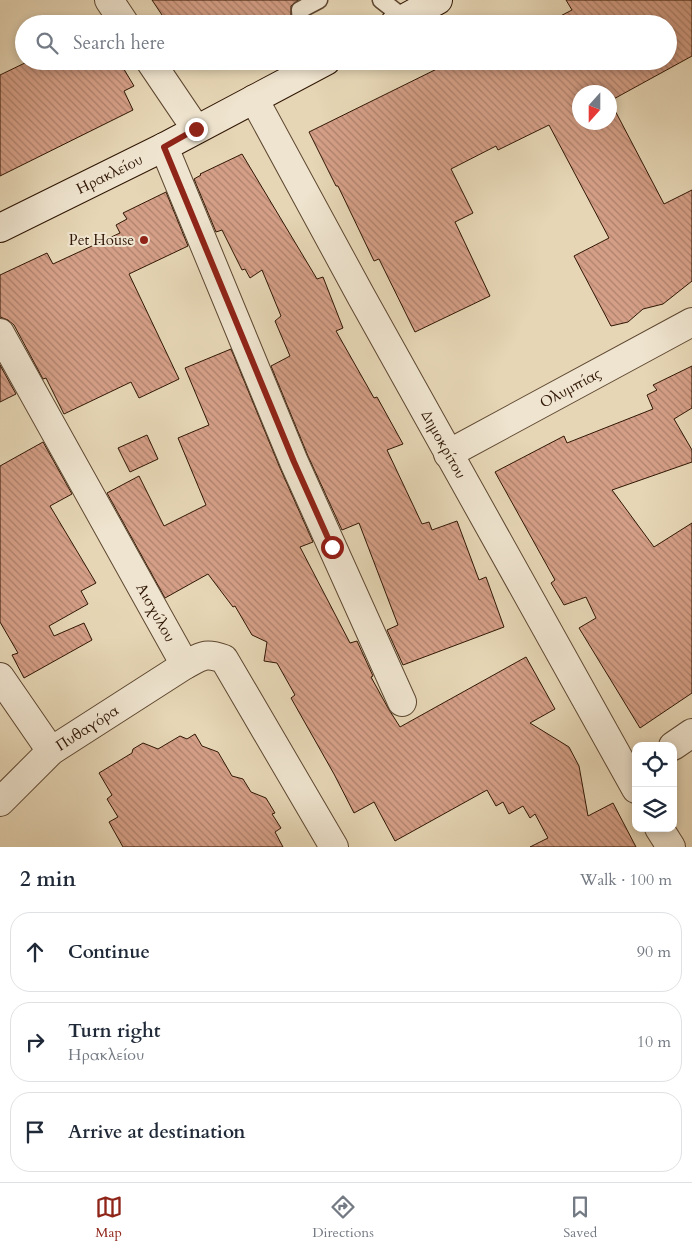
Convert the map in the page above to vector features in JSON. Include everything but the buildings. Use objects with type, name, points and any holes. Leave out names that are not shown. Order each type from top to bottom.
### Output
[{"type":"street","points":[[109,0],[119,15]]},
{"type":"street","points":[[411,15],[438,0]]},
{"type":"street","points":[[156,70],[196,129]]},
{"type":"street","name":"Ηρακλείου","points":[[0,228],[164,147],[303,70]]},
{"type":"street","name":"Δημοκρίτου","points":[[254,99],[448,454],[632,776]]},
{"type":"street","points":[[164,147],[294,462],[402,702]]},
{"type":"street","name":"Ολυμπίας","points":[[448,454],[692,322]]},
{"type":"street","name":"Αισχύλου","points":[[0,333],[184,665]]},
{"type":"street","points":[[184,665],[203,656],[212,655],[224,659],[334,847]]},
{"type":"street","name":"Πυθαγόρα","points":[[0,802],[51,751],[184,665]]},
{"type":"street","points":[[0,678],[51,751]]},
{"type":"street","points":[[677,743],[692,733]]},
{"type":"street","points":[[661,832],[670,847]]},
{"type":"lane","points":[[300,15],[300,10],[319,0]]},
{"type":"lane","points":[[381,0],[395,15]]},
{"type":"place","name":"Pet House","points":[[144,240]]},
{"type":"route","points":[[196,129],[164,147],[294,462],[332,547]]}]
